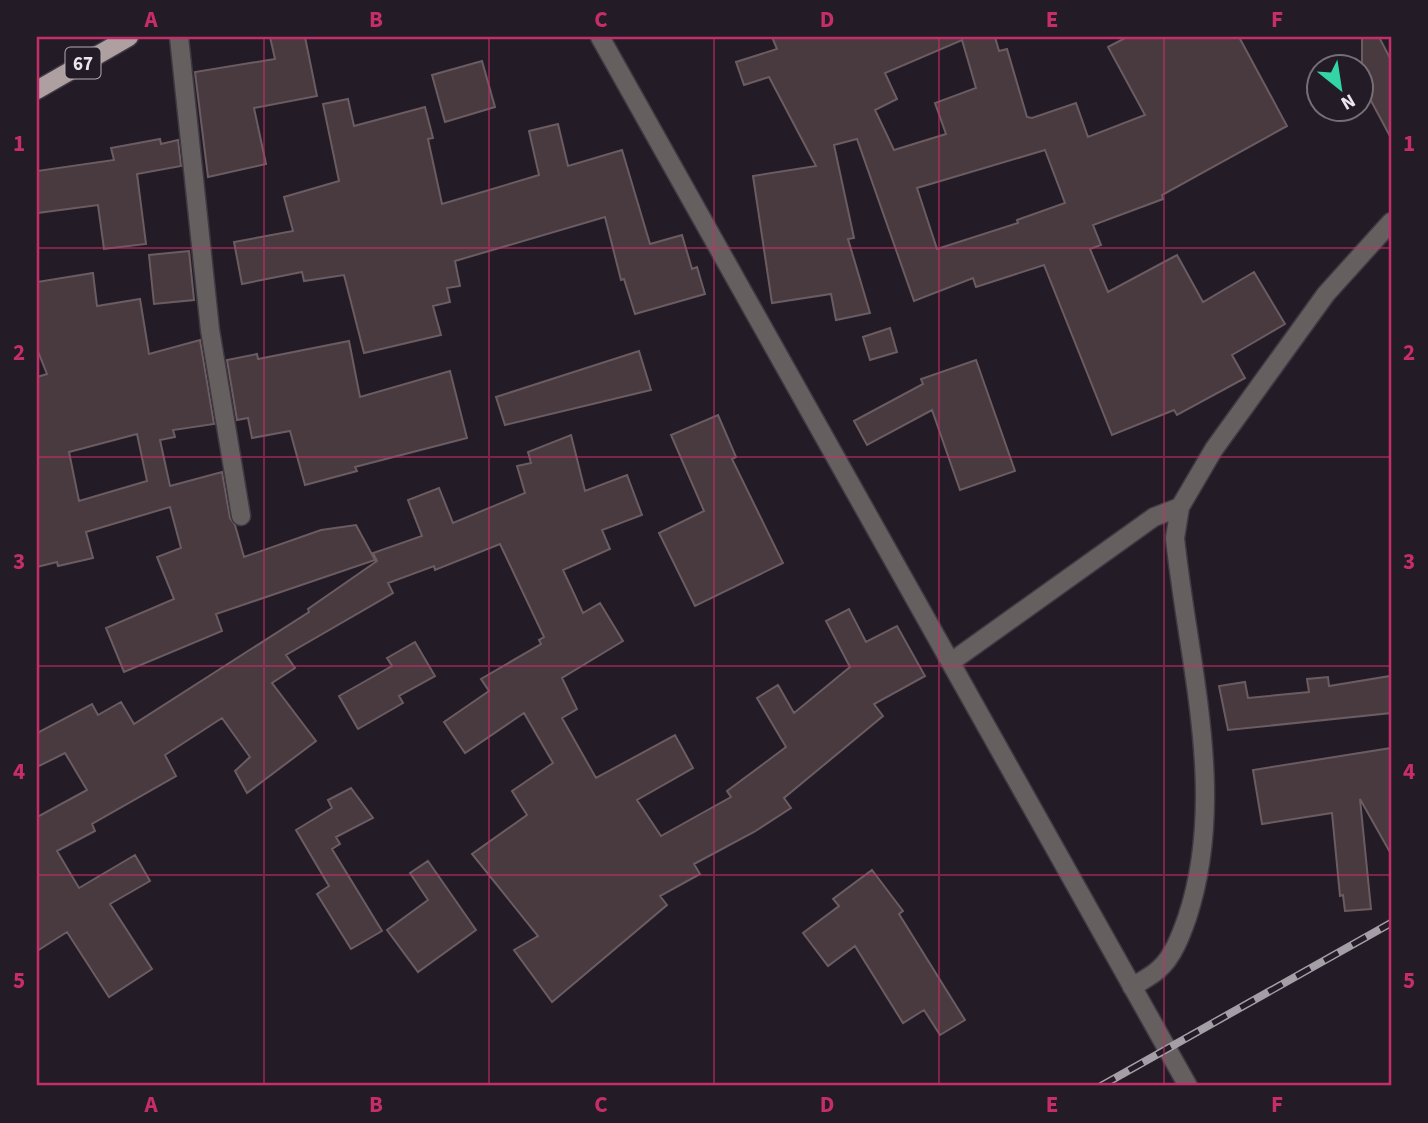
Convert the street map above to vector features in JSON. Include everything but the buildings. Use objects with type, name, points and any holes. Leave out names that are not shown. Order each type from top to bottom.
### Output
[{"type":"main road","name":"67","points":[[37,90],[129,37]]},
{"type":"street","points":[[179,37],[210,330],[241,516]]},
{"type":"street","points":[[600,37],[1188,1086]]},
{"type":"street","points":[[1132,987],[1160,969],[1182,932],[1192,902],[1205,826],[1207,788],[1175,538],[1180,507],[1214,449],[1326,295],[1391,222]]},
{"type":"street","points":[[951,662],[1154,517],[1180,507]]},
{"type":"railway","points":[[1101,1086],[1391,923]]}]
